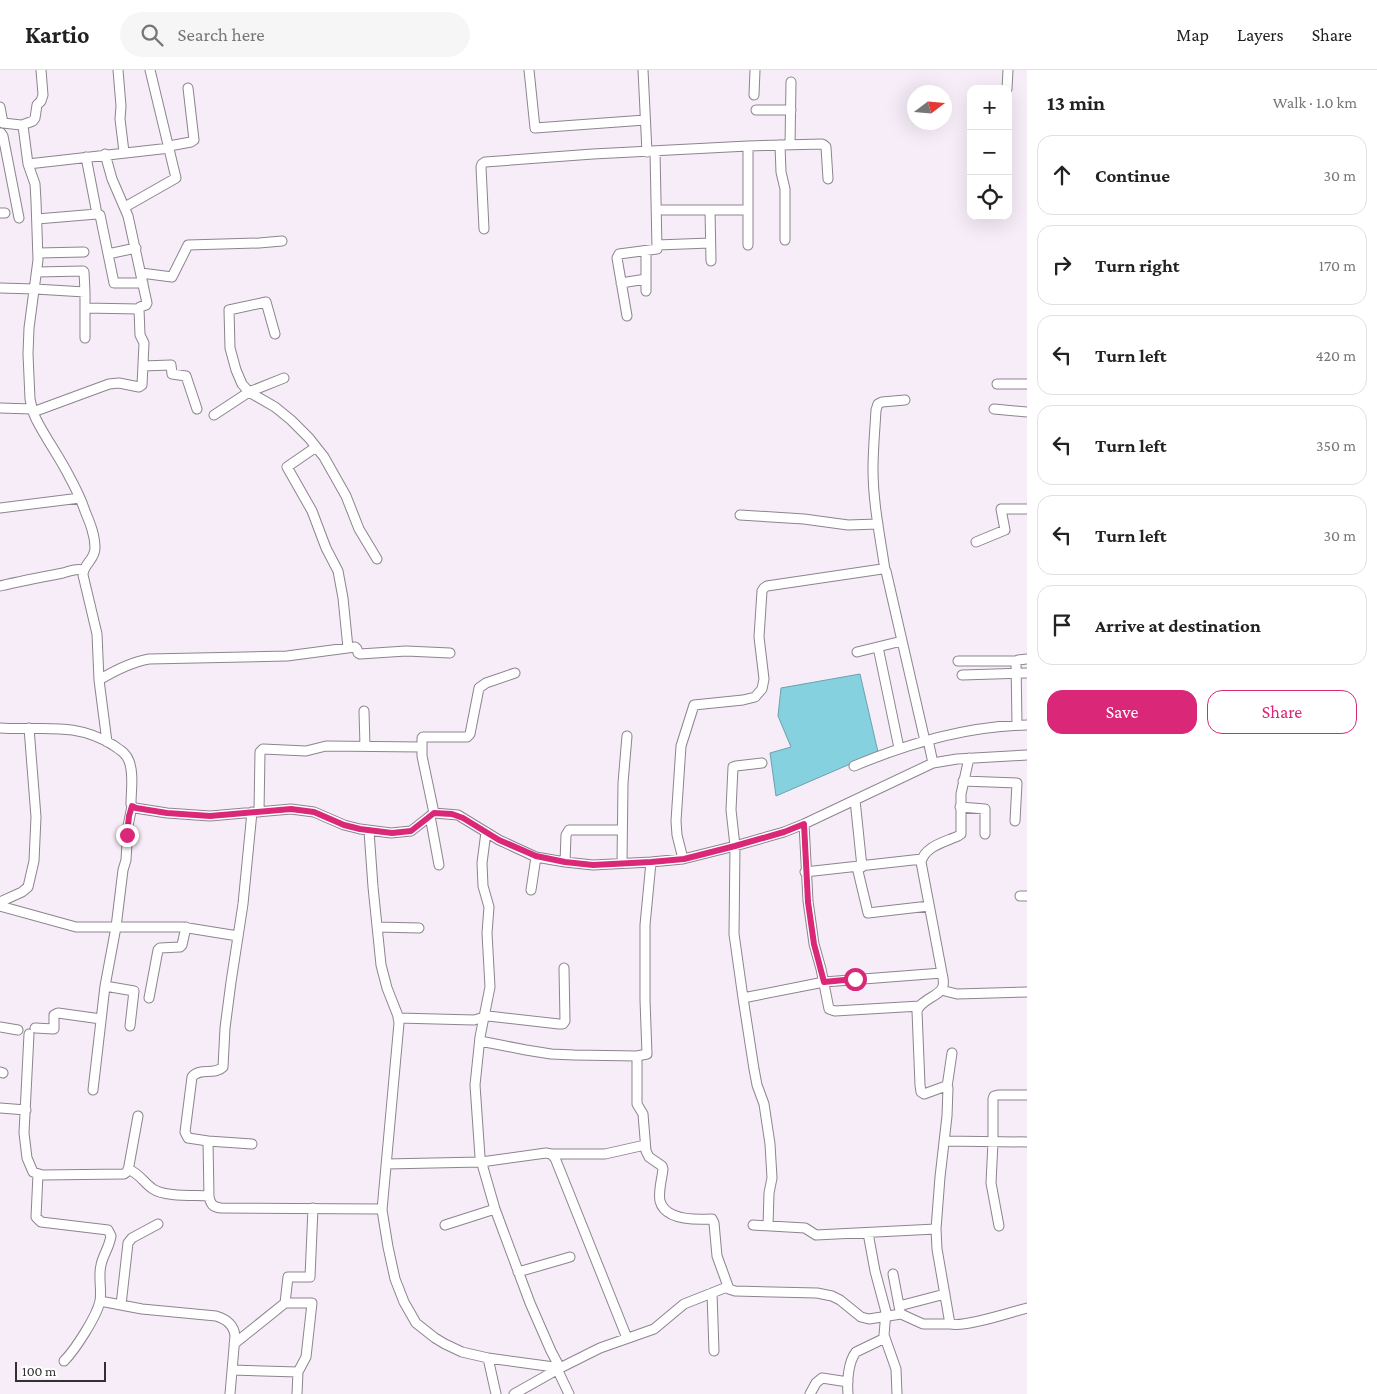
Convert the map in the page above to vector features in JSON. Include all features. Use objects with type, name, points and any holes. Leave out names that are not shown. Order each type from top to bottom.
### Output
[{"type":"street","points":[[0,107],[2,122],[6,124],[22,125],[33,121],[37,105],[43,95],[41,70]]},
{"type":"street","points":[[118,70],[121,106],[120,119],[124,152]]},
{"type":"street","points":[[125,207],[176,178],[150,70]]},
{"type":"street","points":[[529,70],[535,128],[646,120]]},
{"type":"street","points":[[627,316],[618,256],[657,249],[657,210],[646,120],[643,70]]},
{"type":"street","points":[[754,95],[755,70]]},
{"type":"street","points":[[1007,85],[1008,70]]},
{"type":"street","points":[[790,145],[791,82]]},
{"type":"street","points":[[28,164],[170,147],[191,142],[194,140],[188,88]]},
{"type":"street","points":[[756,110],[791,110]]},
{"type":"street","points":[[6,124],[0,133],[3,136],[19,218]]},
{"type":"street","points":[[22,125],[24,128],[28,164],[35,184],[38,253],[28,340],[29,392],[32,411],[69,475],[80,498],[92,532],[95,548],[93,557],[83,570],[83,575],[97,634],[99,680],[107,742]]},
{"type":"street","points":[[780,145],[781,172],[785,189],[785,240]]},
{"type":"street","points":[[484,229],[481,167],[483,163],[593,154],[748,146],[824,145],[826,148],[828,179]]},
{"type":"street","points":[[748,146],[748,246]]},
{"type":"street","points":[[85,308],[139,309],[147,304],[136,248],[125,207],[112,180],[105,154]]},
{"type":"street","points":[[86,156],[98,214],[102,218],[114,283],[144,284]]},
{"type":"street","points":[[657,210],[748,210]]},
{"type":"street","points":[[710,210],[710,261]]},
{"type":"street","points":[[37,219],[98,214]]},
{"type":"street","points":[[141,273],[172,277],[186,247],[189,245],[282,241]]},
{"type":"street","points":[[657,245],[710,243]]},
{"type":"street","points":[[108,254],[136,248]]},
{"type":"street","points":[[646,251],[646,291]]},
{"type":"street","points":[[38,253],[84,252]]},
{"type":"street","points":[[37,272],[83,271],[85,274],[86,292],[85,338]]},
{"type":"street","points":[[621,284],[646,279]]},
{"type":"street","points":[[0,288],[86,292]]},
{"type":"street","points":[[275,334],[266,302],[229,310],[232,356],[240,379],[249,392],[292,420],[324,457],[346,496],[359,529],[377,559]]},
{"type":"street","points":[[0,408],[32,411],[109,384],[142,385],[144,343],[140,336],[139,309]]},
{"type":"street","points":[[143,366],[171,365],[172,374],[186,376],[197,409]]},
{"type":"street","points":[[214,415],[249,392],[284,378]]},
{"type":"street","points":[[997,384],[1027,384]]},
{"type":"street","points":[[905,400],[878,404],[876,410],[873,466],[874,490],[885,570],[933,763]]},
{"type":"street","points":[[994,409],[1027,412]]},
{"type":"street","points":[[316,447],[288,466],[287,469],[312,511],[326,548],[338,571],[348,648]]},
{"type":"street","points":[[0,508],[80,498]]},
{"type":"street","points":[[976,542],[1005,530],[1001,509],[1027,509]]},
{"type":"street","points":[[740,515],[848,524],[878,524]]},
{"type":"street","points":[[0,586],[76,569],[83,570]]},
{"type":"street","points":[[684,859],[677,835],[676,821],[681,746],[694,705],[743,700],[755,696],[762,689],[764,679],[759,637],[762,591],[764,588],[782,583],[885,570]]},
{"type":"street","points":[[857,652],[902,641]]},
{"type":"street","points":[[99,680],[132,664],[149,659],[287,656],[356,647],[360,654],[406,651],[450,653]]},
{"type":"street","points":[[878,647],[899,748]]},
{"type":"street","points":[[958,661],[1017,661],[1027,659]]},
{"type":"street","points":[[1017,661],[1017,725]]},
{"type":"street","points":[[439,865],[422,756],[422,738],[468,737],[478,688],[486,683],[516,673]]},
{"type":"street","points":[[962,675],[1027,673]]},
{"type":"street","points":[[364,711],[365,746]]},
{"type":"street","points":[[854,766],[899,748],[927,740],[993,727],[1027,725]]},
{"type":"street","points":[[0,728],[53,728],[76,730],[91,734],[124,752],[131,766],[132,806],[129,819],[126,860],[105,986],[93,1090]]},
{"type":"street","points":[[0,902],[22,892],[28,887],[34,861],[36,817],[29,728]]},
{"type":"street","points":[[622,863],[623,783],[627,736]]},
{"type":"street","points":[[252,1144],[188,1138],[186,1134],[194,1074],[198,1072],[217,1072],[223,1067],[226,1019],[256,812],[261,750],[306,751],[326,746],[421,747]]},
{"type":"street","points":[[132,806],[167,813],[210,816],[291,809],[302,810],[314,812],[344,825],[369,831],[392,833],[413,830],[432,814],[456,815],[499,840],[536,856],[565,862],[603,865],[684,859],[784,832],[933,763],[969,758],[1027,755]]},
{"type":"street","points":[[804,824],[808,902],[814,944],[824,982],[827,1006],[831,1011],[920,1006],[941,990],[943,985],[921,864],[922,859],[932,848],[960,834],[960,807],[963,781],[969,758]]},
{"type":"street","points":[[762,763],[736,766],[733,769],[731,816],[735,846],[734,934],[756,1081],[764,1104],[770,1144],[772,1178],[769,1193],[768,1226]]},
{"type":"street","points":[[963,781],[1017,783],[1015,820]]},
{"type":"street","points":[[856,800],[859,867],[868,913],[929,906]]},
{"type":"street","points":[[960,807],[985,809],[985,834]]},
{"type":"street","points":[[565,862],[566,835],[569,830],[622,830]]},
{"type":"street","points":[[369,831],[383,975],[398,1018],[382,1210],[388,1248],[400,1294],[416,1323],[445,1344],[462,1352],[488,1358],[558,1369]]},
{"type":"street","points":[[486,832],[482,863],[483,886],[489,907],[486,933],[490,987],[480,1041],[475,1085],[478,1143],[495,1209],[530,1303],[569,1394]]},
{"type":"street","points":[[531,890],[536,856]]},
{"type":"street","points":[[805,872],[922,859]]},
{"type":"street","points":[[480,1041],[551,1054],[574,1056],[637,1056],[648,1052],[645,1000],[645,925],[651,862]]},
{"type":"street","points":[[0,906],[76,927],[186,927],[238,936]]},
{"type":"street","points":[[149,998],[158,950],[160,948],[177,948],[181,946],[186,927]]},
{"type":"street","points":[[378,928],[419,928]]},
{"type":"street","points":[[398,1018],[474,1020],[492,1016],[563,1024],[565,1021],[564,968]]},
{"type":"street","points":[[743,998],[824,982],[942,973]]},
{"type":"street","points":[[105,986],[134,991],[130,1026]]},
{"type":"street","points":[[941,990],[957,994],[1027,992]]},
{"type":"street","points":[[920,1006],[917,1015],[921,1092],[925,1094],[947,1087]]},
{"type":"street","points":[[101,1019],[58,1013],[54,1015],[54,1029],[32,1031],[24,1133],[27,1158],[33,1172],[38,1174],[78,1175],[124,1174],[128,1171],[138,1116]]},
{"type":"street","points":[[0,1027],[18,1030]]},
{"type":"street","points":[[950,1324],[937,1249],[936,1229],[949,1090],[947,1087],[952,1053]]},
{"type":"street","points":[[637,1056],[637,1104],[643,1114],[647,1154],[660,1164],[663,1169],[659,1198],[664,1209],[673,1215],[698,1220],[712,1220],[714,1223],[717,1256],[729,1289],[735,1291],[826,1294],[840,1300],[861,1317],[869,1319],[886,1316],[945,1294]]},
{"type":"street","points":[[999,1226],[991,1183],[993,1099],[994,1096],[998,1095],[1027,1095]]},
{"type":"street","points":[[0,1108],[26,1110]]},
{"type":"street","points":[[944,1140],[1027,1142]]},
{"type":"street","points":[[208,1141],[209,1196],[211,1204],[215,1207],[382,1210]]},
{"type":"street","points":[[386,1164],[482,1162],[546,1153],[604,1154],[645,1145]]},
{"type":"street","points":[[551,1154],[555,1158],[627,1338]]},
{"type":"street","points":[[128,1169],[137,1173],[153,1188],[161,1192],[209,1196]]},
{"type":"street","points":[[38,1174],[36,1216],[38,1220],[41,1222],[108,1230],[111,1233],[109,1247],[100,1267],[100,1301],[75,1349],[64,1361]]},
{"type":"street","points":[[285,1303],[288,1277],[310,1277],[313,1208]]},
{"type":"street","points":[[445,1225],[495,1209]]},
{"type":"street","points":[[121,1305],[128,1243],[132,1238],[158,1224]]},
{"type":"street","points":[[754,1225],[805,1228],[816,1235],[936,1229]]},
{"type":"street","points":[[868,1233],[886,1316],[885,1338],[896,1369],[897,1394]]},
{"type":"street","points":[[518,1272],[570,1257]]},
{"type":"street","points":[[893,1274],[900,1310],[923,1324],[953,1325],[1027,1308]]},
{"type":"street","points":[[514,1394],[600,1348],[654,1329],[684,1304],[727,1287]]},
{"type":"street","points":[[712,1293],[714,1351]]},
{"type":"street","points":[[100,1301],[142,1309],[222,1318],[230,1324],[234,1332],[230,1394]]},
{"type":"street","points":[[234,1344],[285,1303],[312,1303],[306,1357],[298,1372],[297,1394]]},
{"type":"street","points":[[848,1394],[848,1382],[854,1354],[885,1338]]},
{"type":"street","points":[[488,1358],[496,1394]]},
{"type":"street","points":[[232,1370],[298,1372]]},
{"type":"street","points":[[810,1394],[816,1383],[822,1378],[848,1382]]},
{"type":"water","points":[[860,674],[878,752],[776,796],[770,753],[791,747],[778,716],[781,688]]},
{"type":"route","points":[[127,835],[132,806],[182,815],[210,816],[291,809],[302,810],[314,812],[344,825],[374,832],[392,833],[411,831],[432,814],[438,813],[452,814],[463,818],[499,840],[536,856],[565,862],[603,865],[684,859],[784,832],[804,824],[808,902],[814,944],[824,982],[855,979]]}]
